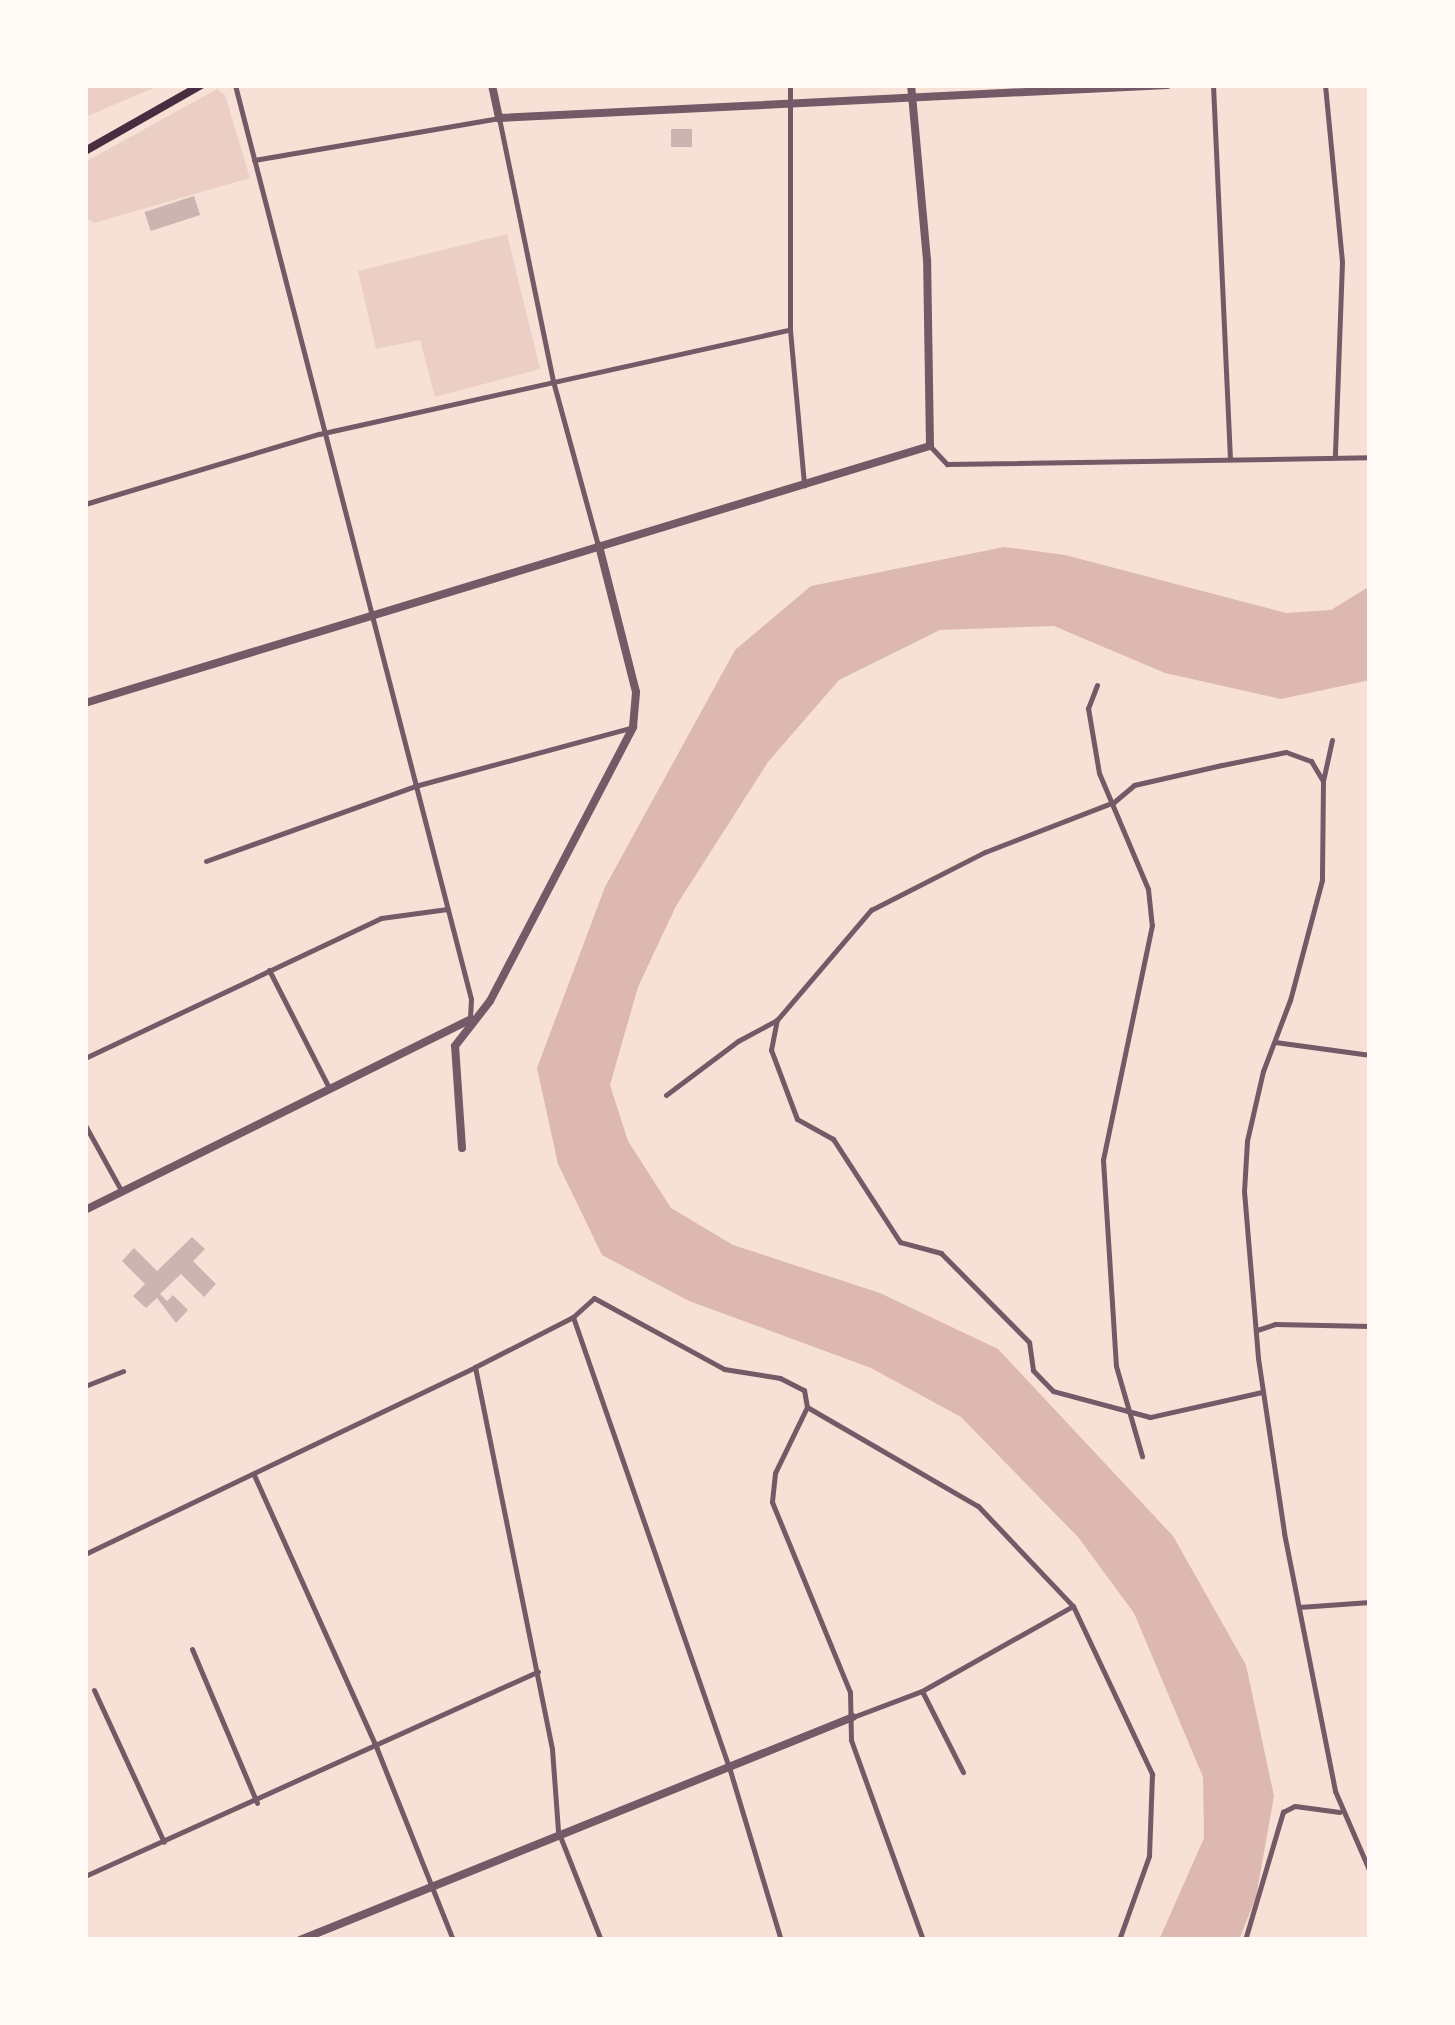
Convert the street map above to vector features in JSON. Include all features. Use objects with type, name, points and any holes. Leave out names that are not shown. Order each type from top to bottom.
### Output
[{"type":"main road","points":[[85,151],[120,126],[200,85]]},
{"type":"street","points":[[235,85],[471,999],[470,1020]]},
{"type":"street","points":[[462,1148],[455,1046],[499,984],[633,727],[632,676],[553,381],[492,85]]},
{"type":"street","points":[[790,85],[790,330],[804,485]]},
{"type":"street","points":[[911,85],[915,101],[930,446],[947,464],[1370,457]]},
{"type":"street","points":[[254,160],[498,118],[915,101],[1167,85]]},
{"type":"street","points":[[1213,85],[1230,457]]},
{"type":"street","points":[[1324,85],[1342,262],[1335,456]]},
{"type":"street","points":[[85,504],[327,433],[790,330]]},
{"type":"street","points":[[85,703],[930,446]]},
{"type":"street","points":[[1097,684],[1088,708],[1100,772],[1148,889],[1152,925],[1103,1160],[1116,1366],[1142,1456]]},
{"type":"street","points":[[206,861],[415,786],[633,727]]},
{"type":"street","points":[[1332,740],[1323,781],[1322,880],[1247,1141],[1262,1392],[1340,1812],[1370,1872]]},
{"type":"street","points":[[666,1096],[777,1020],[870,910],[986,852],[1114,802],[1134,785],[1286,752],[1311,761],[1323,781]]},
{"type":"street","points":[[85,1058],[382,918],[447,909]]},
{"type":"street","points":[[269,970],[329,1088]]},
{"type":"street","points":[[85,1210],[470,1020]]},
{"type":"street","points":[[777,1020],[771,1050],[797,1118],[833,1139],[900,1242],[925,1246],[967,1277],[1029,1342],[1033,1370],[1053,1390],[1150,1416],[1262,1392]]},
{"type":"street","points":[[1275,1042],[1370,1055]]},
{"type":"street","points":[[85,1125],[122,1192]]},
{"type":"street","points":[[85,1554],[475,1368],[573,1318],[594,1298],[724,1370],[795,1385],[804,1390],[807,1407],[775,1472],[772,1502],[850,1692],[851,1740],[923,1940]]},
{"type":"street","points":[[573,1318],[729,1767],[781,1940]]},
{"type":"street","points":[[1257,1330],[1275,1324],[1370,1326]]},
{"type":"street","points":[[475,1368],[538,1671],[558,1830],[601,1940]]},
{"type":"street","points":[[85,1386],[123,1371]]},
{"type":"street","points":[[807,1407],[978,1506],[1073,1606],[1152,1774],[1149,1856],[1118,1940]]},
{"type":"street","points":[[254,1474],[377,1749],[453,1940]]},
{"type":"street","points":[[1299,1607],[1370,1602]]},
{"type":"street","points":[[300,1940],[558,1830],[922,1691],[1073,1606]]},
{"type":"street","points":[[192,1648],[257,1803]]},
{"type":"street","points":[[85,1876],[377,1749],[538,1671]]},
{"type":"street","points":[[94,1690],[164,1842]]},
{"type":"street","points":[[922,1691],[963,1772]]},
{"type":"street","points":[[1246,1940],[1283,1812],[1296,1806],[1340,1812]]},
{"type":"shaded area","points":[[85,85],[161,85],[85,117]]},
{"type":"shaded area","points":[[217,89],[225,95],[250,178],[94,223],[85,218],[85,162]]},
{"type":"shaded area","points":[[507,234],[540,369],[435,397],[420,340],[376,349],[358,271]]},
{"type":"shaded area","points":[[1004,547],[1065,555],[1286,613],[1331,610],[1370,586],[1370,680],[1281,699],[1165,673],[1054,626],[940,630],[839,680],[768,762],[676,906],[638,987],[610,1085],[628,1141],[671,1208],[733,1245],[880,1293],[998,1349],[1173,1536],[1246,1665],[1274,1796],[1256,1897],[1239,1940],[1159,1940],[1204,1838],[1203,1777],[1134,1613],[1078,1537],[961,1417],[871,1368],[689,1301],[602,1255],[558,1164],[537,1068],[605,887],[735,650],[811,586]]},
{"type":"building","points":[[671,129],[692,129],[692,147],[671,147]]},
{"type":"building","points":[[194,196],[200,215],[151,231],[145,212]]},
{"type":"building","points":[[192,1237],[205,1249],[193,1261],[216,1284],[204,1297],[181,1274],[160,1294],[167,1301],[173,1295],[188,1310],[176,1323],[157,1298],[146,1308],[133,1296],[145,1284],[122,1261],[134,1248],[157,1271]]}]
